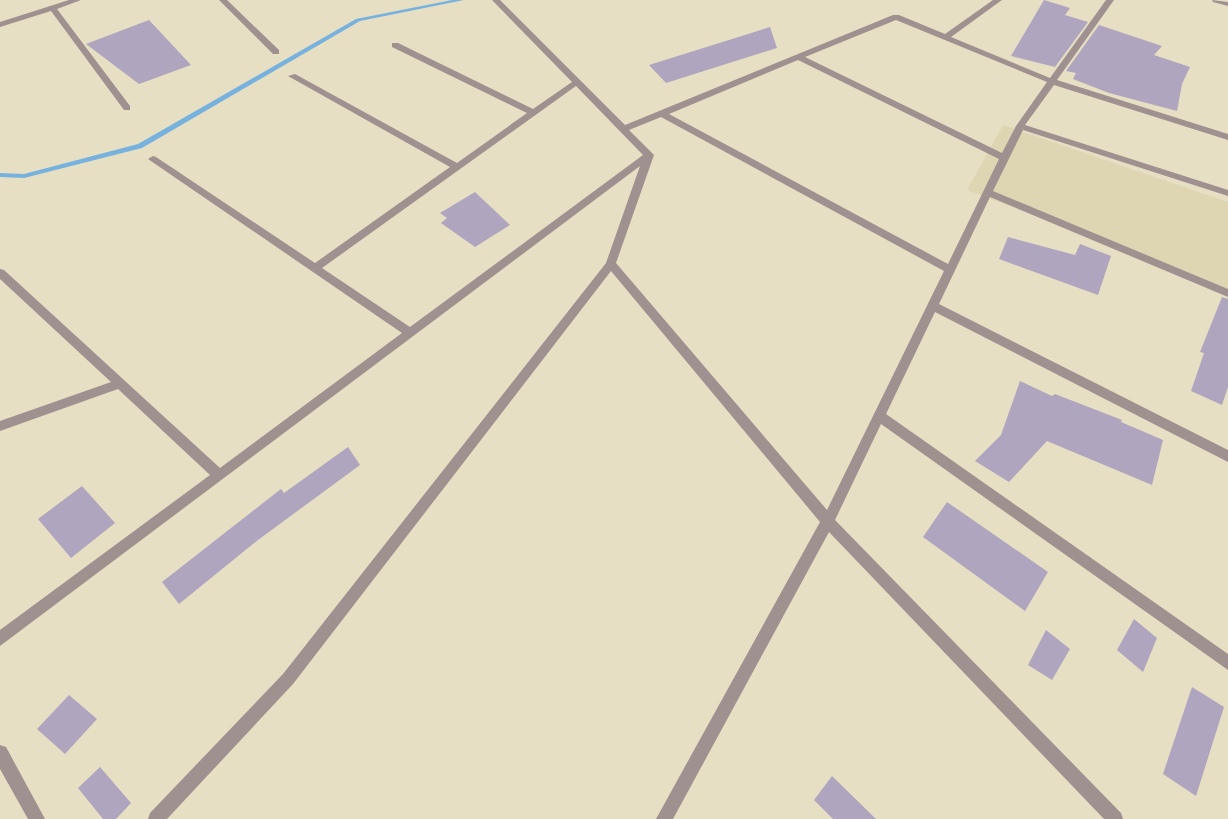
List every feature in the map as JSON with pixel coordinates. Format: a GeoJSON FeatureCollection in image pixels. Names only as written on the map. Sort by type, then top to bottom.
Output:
{"type":"FeatureCollection","features":[{"type":"Feature","properties":{"kind":"street"},"geometry":{"type":"LineString","coordinates":[[0,25],[77,0]]}},
{"type":"Feature","properties":{"kind":"street"},"geometry":{"type":"LineString","coordinates":[[223,0],[276,52]]}},
{"type":"Feature","properties":{"kind":"street"},"geometry":{"type":"LineString","coordinates":[[496,0],[649,155]]}},
{"type":"Feature","properties":{"kind":"street"},"geometry":{"type":"LineString","coordinates":[[946,38],[998,0]]}},
{"type":"Feature","properties":{"kind":"street"},"geometry":{"type":"LineString","coordinates":[[664,819],[828,521],[1020,126],[1110,0]]}},
{"type":"Feature","properties":{"kind":"street"},"geometry":{"type":"LineString","coordinates":[[1215,0],[1228,4]]}},
{"type":"Feature","properties":{"kind":"street"},"geometry":{"type":"LineString","coordinates":[[53,8],[128,108]]}},
{"type":"Feature","properties":{"kind":"street"},"geometry":{"type":"LineString","coordinates":[[623,129],[896,17],[1051,81],[1228,138]]}},
{"type":"Feature","properties":{"kind":"street"},"geometry":{"type":"LineString","coordinates":[[395,45],[533,113]]}},
{"type":"Feature","properties":{"kind":"street"},"geometry":{"type":"LineString","coordinates":[[798,57],[1004,158]]}},
{"type":"Feature","properties":{"kind":"street"},"geometry":{"type":"LineString","coordinates":[[291,76],[457,167]]}},
{"type":"Feature","properties":{"kind":"street"},"geometry":{"type":"LineString","coordinates":[[315,268],[577,82]]}},
{"type":"Feature","properties":{"kind":"street"},"geometry":{"type":"LineString","coordinates":[[661,113],[950,270]]}},
{"type":"Feature","properties":{"kind":"street"},"geometry":{"type":"LineString","coordinates":[[1020,126],[1228,193]]}},
{"type":"Feature","properties":{"kind":"street"},"geometry":{"type":"LineString","coordinates":[[156,819],[288,679],[611,264],[649,155]]}},
{"type":"Feature","properties":{"kind":"street"},"geometry":{"type":"LineString","coordinates":[[0,639],[649,155]]}},
{"type":"Feature","properties":{"kind":"street"},"geometry":{"type":"LineString","coordinates":[[153,159],[411,333]]}},
{"type":"Feature","properties":{"kind":"street"},"geometry":{"type":"LineString","coordinates":[[987,192],[1228,293]]}},
{"type":"Feature","properties":{"kind":"street"},"geometry":{"type":"LineString","coordinates":[[611,264],[828,521],[1115,819]]}},
{"type":"Feature","properties":{"kind":"street"},"geometry":{"type":"LineString","coordinates":[[0,273],[219,475]]}},
{"type":"Feature","properties":{"kind":"street"},"geometry":{"type":"LineString","coordinates":[[933,306],[1228,456]]}},
{"type":"Feature","properties":{"kind":"street"},"geometry":{"type":"LineString","coordinates":[[0,426],[120,384]]}},
{"type":"Feature","properties":{"kind":"street"},"geometry":{"type":"LineString","coordinates":[[879,416],[1228,663]]}},
{"type":"Feature","properties":{"kind":"street"},"geometry":{"type":"LineString","coordinates":[[0,753],[36,819]]}},
{"type":"Feature","properties":{"kind":"shaded area"},"geometry":{"type":"Polygon","coordinates":[[[1003,125],[1228,202],[1228,289],[967,190],[1003,125]]]}},
{"type":"Feature","properties":{"kind":"building"},"geometry":{"type":"Polygon","coordinates":[[[1044,0],[1070,8],[1065,15],[1088,22],[1055,67],[1011,56],[1044,0]]]}},
{"type":"Feature","properties":{"kind":"building"},"geometry":{"type":"Polygon","coordinates":[[[149,20],[191,65],[139,84],[86,44],[149,20]]]}},
{"type":"Feature","properties":{"kind":"building"},"geometry":{"type":"Polygon","coordinates":[[[1099,25],[1162,46],[1154,55],[1190,67],[1182,84],[1177,111],[1109,93],[1073,79],[1076,73],[1066,71],[1099,25]]]}},
{"type":"Feature","properties":{"kind":"building"},"geometry":{"type":"Polygon","coordinates":[[[770,27],[777,48],[666,83],[649,65],[770,27]]]}},
{"type":"Feature","properties":{"kind":"building"},"geometry":{"type":"Polygon","coordinates":[[[475,192],[510,225],[475,247],[441,223],[447,218],[440,213],[475,192]]]}},
{"type":"Feature","properties":{"kind":"building"},"geometry":{"type":"Polygon","coordinates":[[[1008,237],[1075,255],[1080,244],[1111,256],[1098,295],[999,259],[1008,237]]]}},
{"type":"Feature","properties":{"kind":"building"},"geometry":{"type":"Polygon","coordinates":[[[1222,297],[1228,299],[1228,387],[1222,405],[1191,391],[1204,353],[1200,352],[1222,297]]]}},
{"type":"Feature","properties":{"kind":"building"},"geometry":{"type":"Polygon","coordinates":[[[1020,381],[1052,396],[1055,394],[1122,420],[1121,422],[1163,440],[1152,485],[1047,441],[1009,482],[975,461],[1001,435],[1020,381]]]}},
{"type":"Feature","properties":{"kind":"building"},"geometry":{"type":"Polygon","coordinates":[[[348,447],[360,465],[258,540],[179,604],[162,582],[281,489],[284,493],[348,447]]]}},
{"type":"Feature","properties":{"kind":"building"},"geometry":{"type":"Polygon","coordinates":[[[82,486],[115,523],[71,558],[38,519],[82,486]]]}},
{"type":"Feature","properties":{"kind":"building"},"geometry":{"type":"Polygon","coordinates":[[[947,502],[1048,572],[1025,611],[923,537],[947,502]]]}},
{"type":"Feature","properties":{"kind":"building"},"geometry":{"type":"Polygon","coordinates":[[[1134,619],[1157,638],[1143,672],[1117,650],[1134,619]]]}},
{"type":"Feature","properties":{"kind":"building"},"geometry":{"type":"Polygon","coordinates":[[[1046,630],[1070,649],[1052,680],[1028,665],[1046,630]]]}},
{"type":"Feature","properties":{"kind":"building"},"geometry":{"type":"Polygon","coordinates":[[[1192,687],[1224,707],[1196,796],[1163,774],[1192,687]]]}},
{"type":"Feature","properties":{"kind":"building"},"geometry":{"type":"Polygon","coordinates":[[[69,695],[97,719],[65,754],[37,729],[69,695]]]}},
{"type":"Feature","properties":{"kind":"building"},"geometry":{"type":"Polygon","coordinates":[[[100,767],[131,803],[116,819],[103,819],[78,788],[100,767]]]}},
{"type":"Feature","properties":{"kind":"building"},"geometry":{"type":"Polygon","coordinates":[[[832,776],[876,819],[833,819],[814,800],[832,776]]]}},
{"type":"Feature","properties":{"kind":"waterway"},"geometry":{"type":"LineString","coordinates":[[0,175],[24,176],[140,146],[358,20],[461,0]]}}]}
